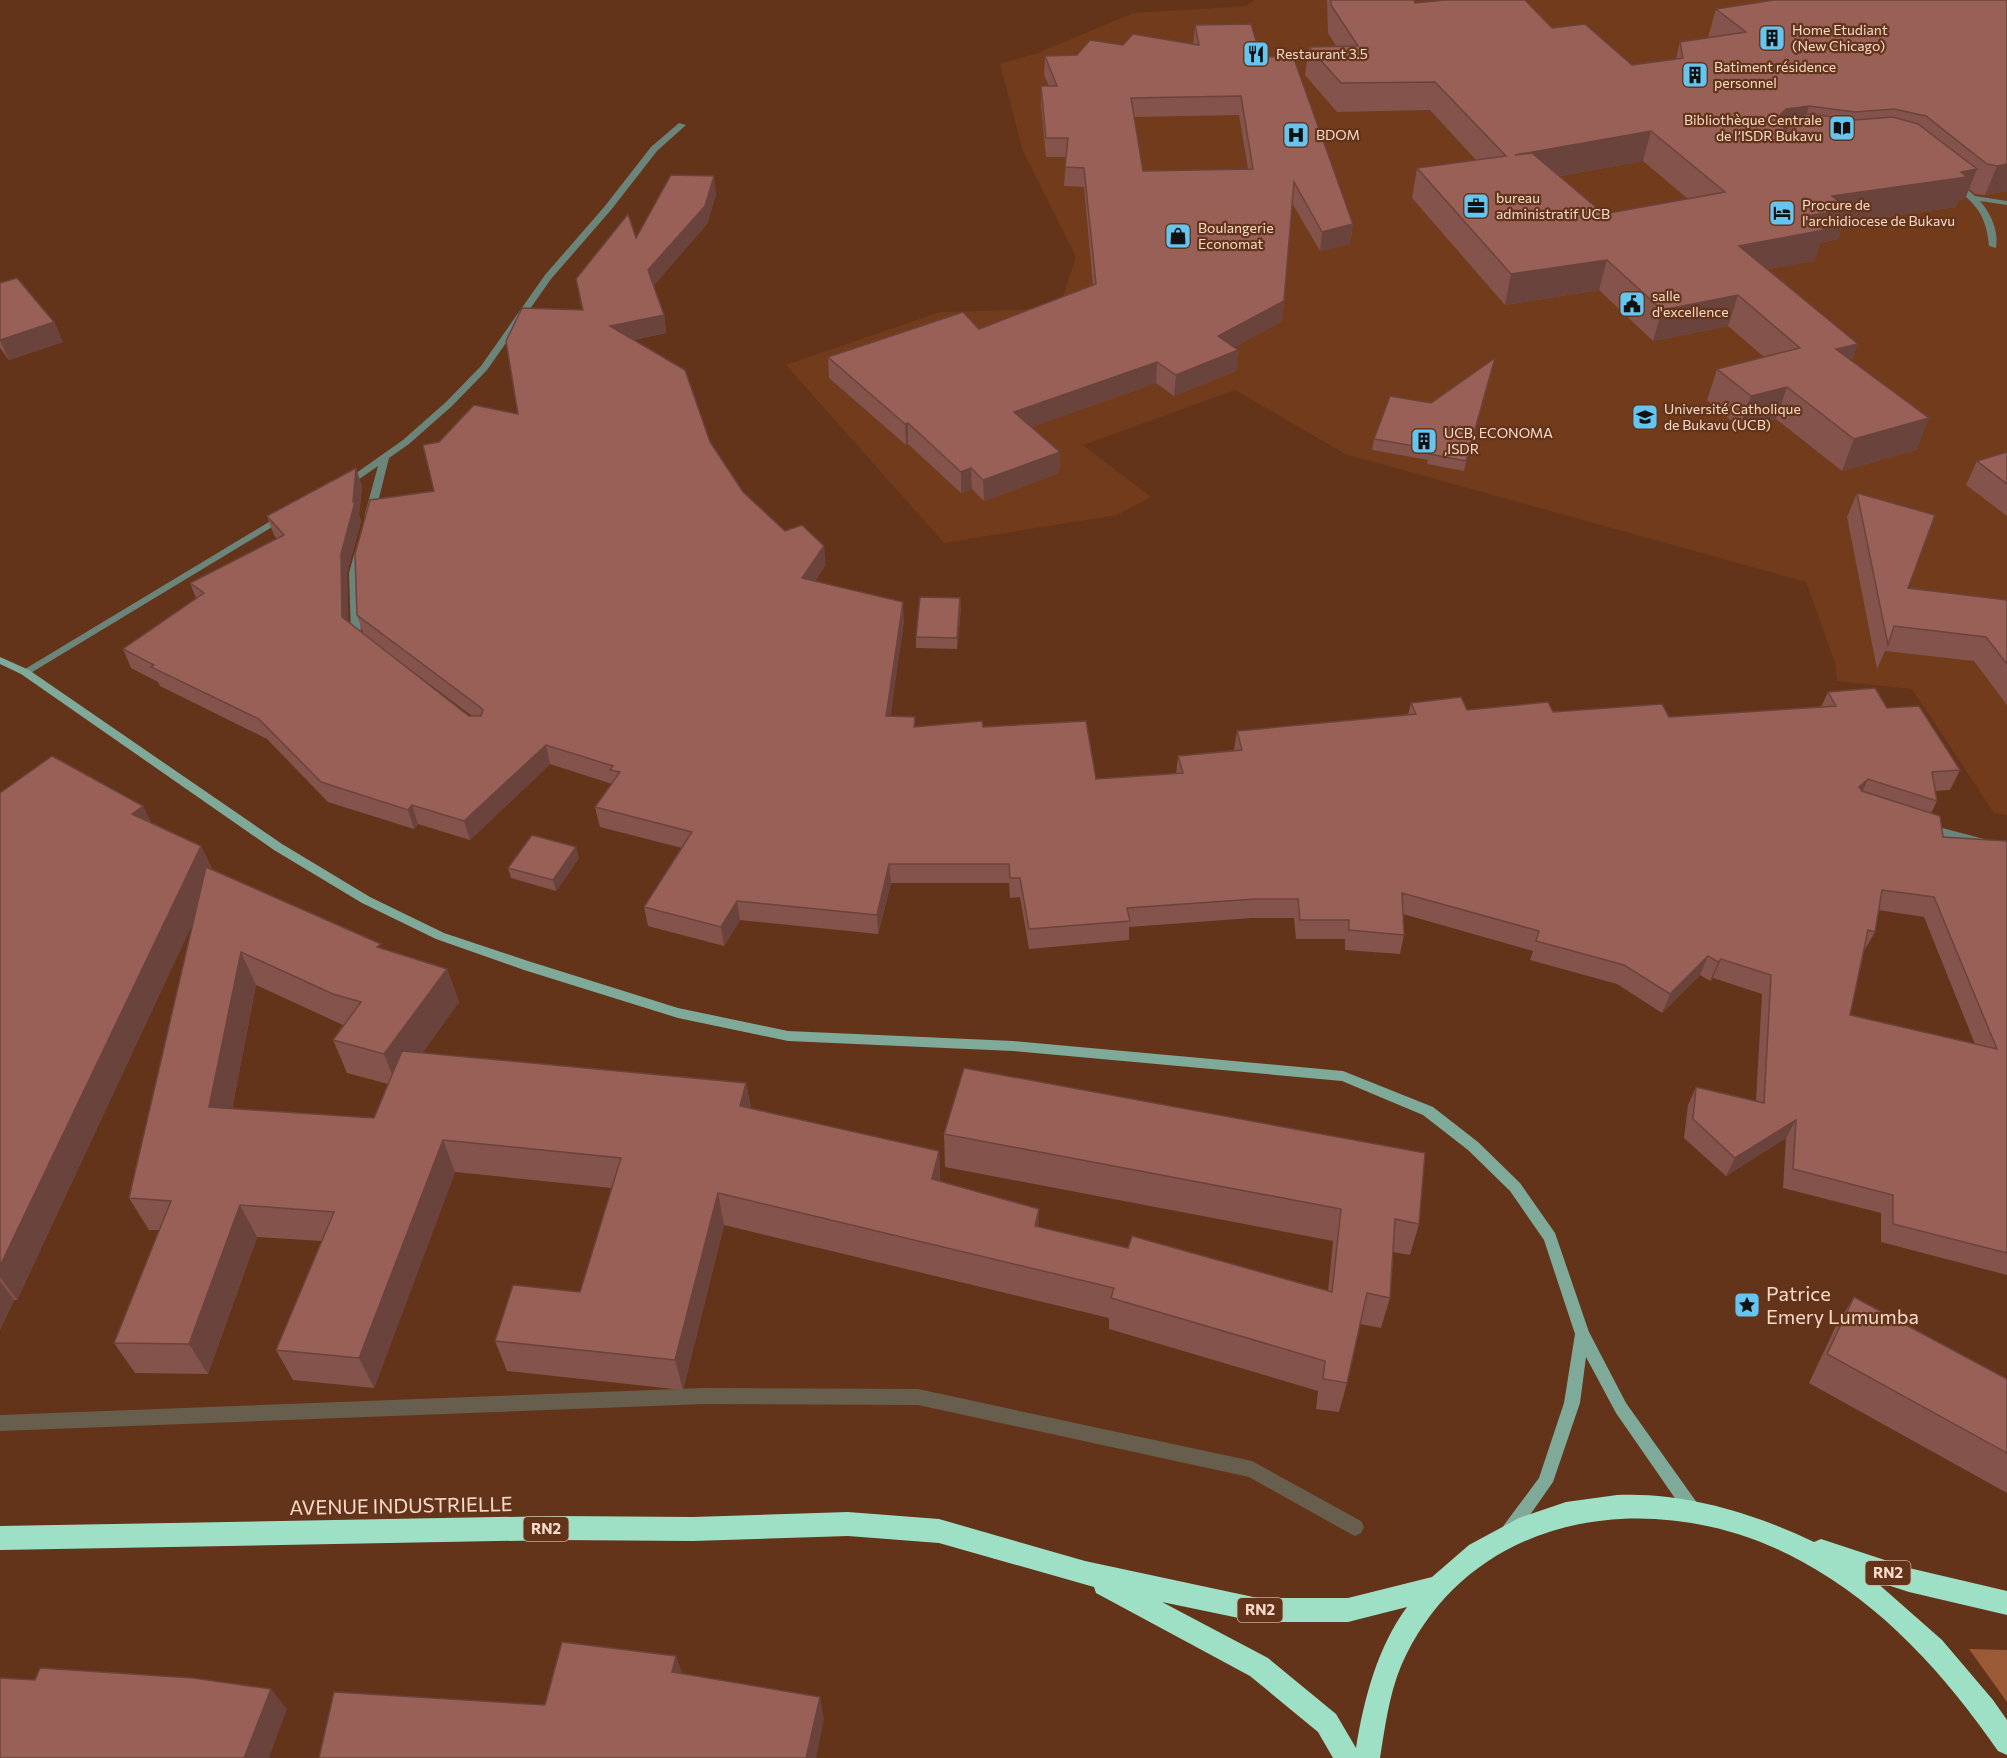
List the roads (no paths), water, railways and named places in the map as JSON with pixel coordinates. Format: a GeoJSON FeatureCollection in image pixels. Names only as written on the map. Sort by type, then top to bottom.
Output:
{"type":"FeatureCollection","features":[{"type":"Feature","properties":{"kind":"highway"},"geometry":{"type":"LineString","coordinates":[[1367,1758],[1369,1730],[1383,1675],[1406,1628],[1436,1588],[1469,1558],[1506,1535],[1547,1518],[1618,1506],[1694,1512],[1772,1535],[1843,1572],[1894,1609],[1939,1652],[1981,1703],[2007,1742]]}},
{"type":"Feature","properties":{"kind":"highway","name":"AVENUE INDUSTRIELLE"},"geometry":{"type":"LineString","coordinates":[[0,1538],[534,1529],[693,1529],[848,1524],[939,1531],[1085,1573],[1258,1610],[1348,1610],[1436,1588]]}},
{"type":"Feature","properties":{"kind":"highway","name":"RN2"},"geometry":{"type":"LineString","coordinates":[[1772,1535],[1909,1580],[2007,1603]]}},
{"type":"Feature","properties":{"kind":"highway","name":"AVENUE INDUSTRIELLE"},"geometry":{"type":"LineString","coordinates":[[1085,1573],[1259,1667],[1327,1723],[1347,1758]]}},
{"type":"Feature","properties":{"kind":"street"},"geometry":{"type":"LineString","coordinates":[[330,492],[351,481],[385,457],[449,404],[484,368],[548,277],[608,208],[654,149],[682,125]]}},
{"type":"Feature","properties":{"kind":"street"},"geometry":{"type":"LineString","coordinates":[[1945,175],[1982,206],[1992,225],[1993,246]]}},
{"type":"Feature","properties":{"kind":"street"},"geometry":{"type":"LineString","coordinates":[[1970,196],[1987,202],[2007,203]]}},
{"type":"Feature","properties":{"kind":"street"},"geometry":{"type":"LineString","coordinates":[[368,520],[385,457]]}},
{"type":"Feature","properties":{"kind":"street"},"geometry":{"type":"LineString","coordinates":[[25,672],[256,531],[298,509]]}},
{"type":"Feature","properties":{"kind":"street"},"geometry":{"type":"LineString","coordinates":[[362,542],[354,573],[356,636],[374,650]]}},
{"type":"Feature","properties":{"kind":"street"},"geometry":{"type":"LineString","coordinates":[[0,660],[25,672],[278,847],[366,900],[440,936],[524,965],[678,1013],[788,1035],[1013,1046],[1343,1076],[1428,1111],[1473,1146],[1515,1187],[1550,1237],[1582,1334],[1621,1408],[1694,1512]]}},
{"type":"Feature","properties":{"kind":"street"},"geometry":{"type":"LineString","coordinates":[[1913,823],[2007,849]]}},
{"type":"Feature","properties":{"kind":"street"},"geometry":{"type":"LineString","coordinates":[[1506,1535],[1545,1482],[1572,1402],[1582,1334]]}},
{"type":"Feature","properties":{"kind":"waterway"},"geometry":{"type":"LineString","coordinates":[[0,1423],[704,1396],[918,1397],[1252,1469],[1355,1527]]}},
{"type":"Feature","properties":{"kind":"place","name":"Home Etudiant (New Chicago)"},"geometry":{"type":"Point","coordinates":[1772,38]}},
{"type":"Feature","properties":{"kind":"place","name":"Restaurant 3.5"},"geometry":{"type":"Point","coordinates":[1256,54]}},
{"type":"Feature","properties":{"kind":"place","name":"Batiment résidence personnel"},"geometry":{"type":"Point","coordinates":[1695,75]}},
{"type":"Feature","properties":{"kind":"place","name":"Bibliothèque Centrale de l’ISDR Bukavu"},"geometry":{"type":"Point","coordinates":[1842,128]}},
{"type":"Feature","properties":{"kind":"place","name":"BDOM"},"geometry":{"type":"Point","coordinates":[1296,135]}},
{"type":"Feature","properties":{"kind":"place","name":"bureau administratif UCB"},"geometry":{"type":"Point","coordinates":[1476,206]}},
{"type":"Feature","properties":{"kind":"place","name":"Procure de l'archidiocese de Bukavu"},"geometry":{"type":"Point","coordinates":[1782,213]}},
{"type":"Feature","properties":{"kind":"place","name":"Boulangerie Economat"},"geometry":{"type":"Point","coordinates":[1178,236]}},
{"type":"Feature","properties":{"kind":"place","name":"salle d'excellence"},"geometry":{"type":"Point","coordinates":[1632,304]}},
{"type":"Feature","properties":{"kind":"place","name":"Université Catholique de Bukavu (UCB)"},"geometry":{"type":"Point","coordinates":[1645,417]}},
{"type":"Feature","properties":{"kind":"place","name":"UCB, ECONOMA ,ISDR"},"geometry":{"type":"Point","coordinates":[1424,441]}},
{"type":"Feature","properties":{"kind":"place","name":"Patrice Emery Lumumba"},"geometry":{"type":"Point","coordinates":[1747,1305]}}]}
